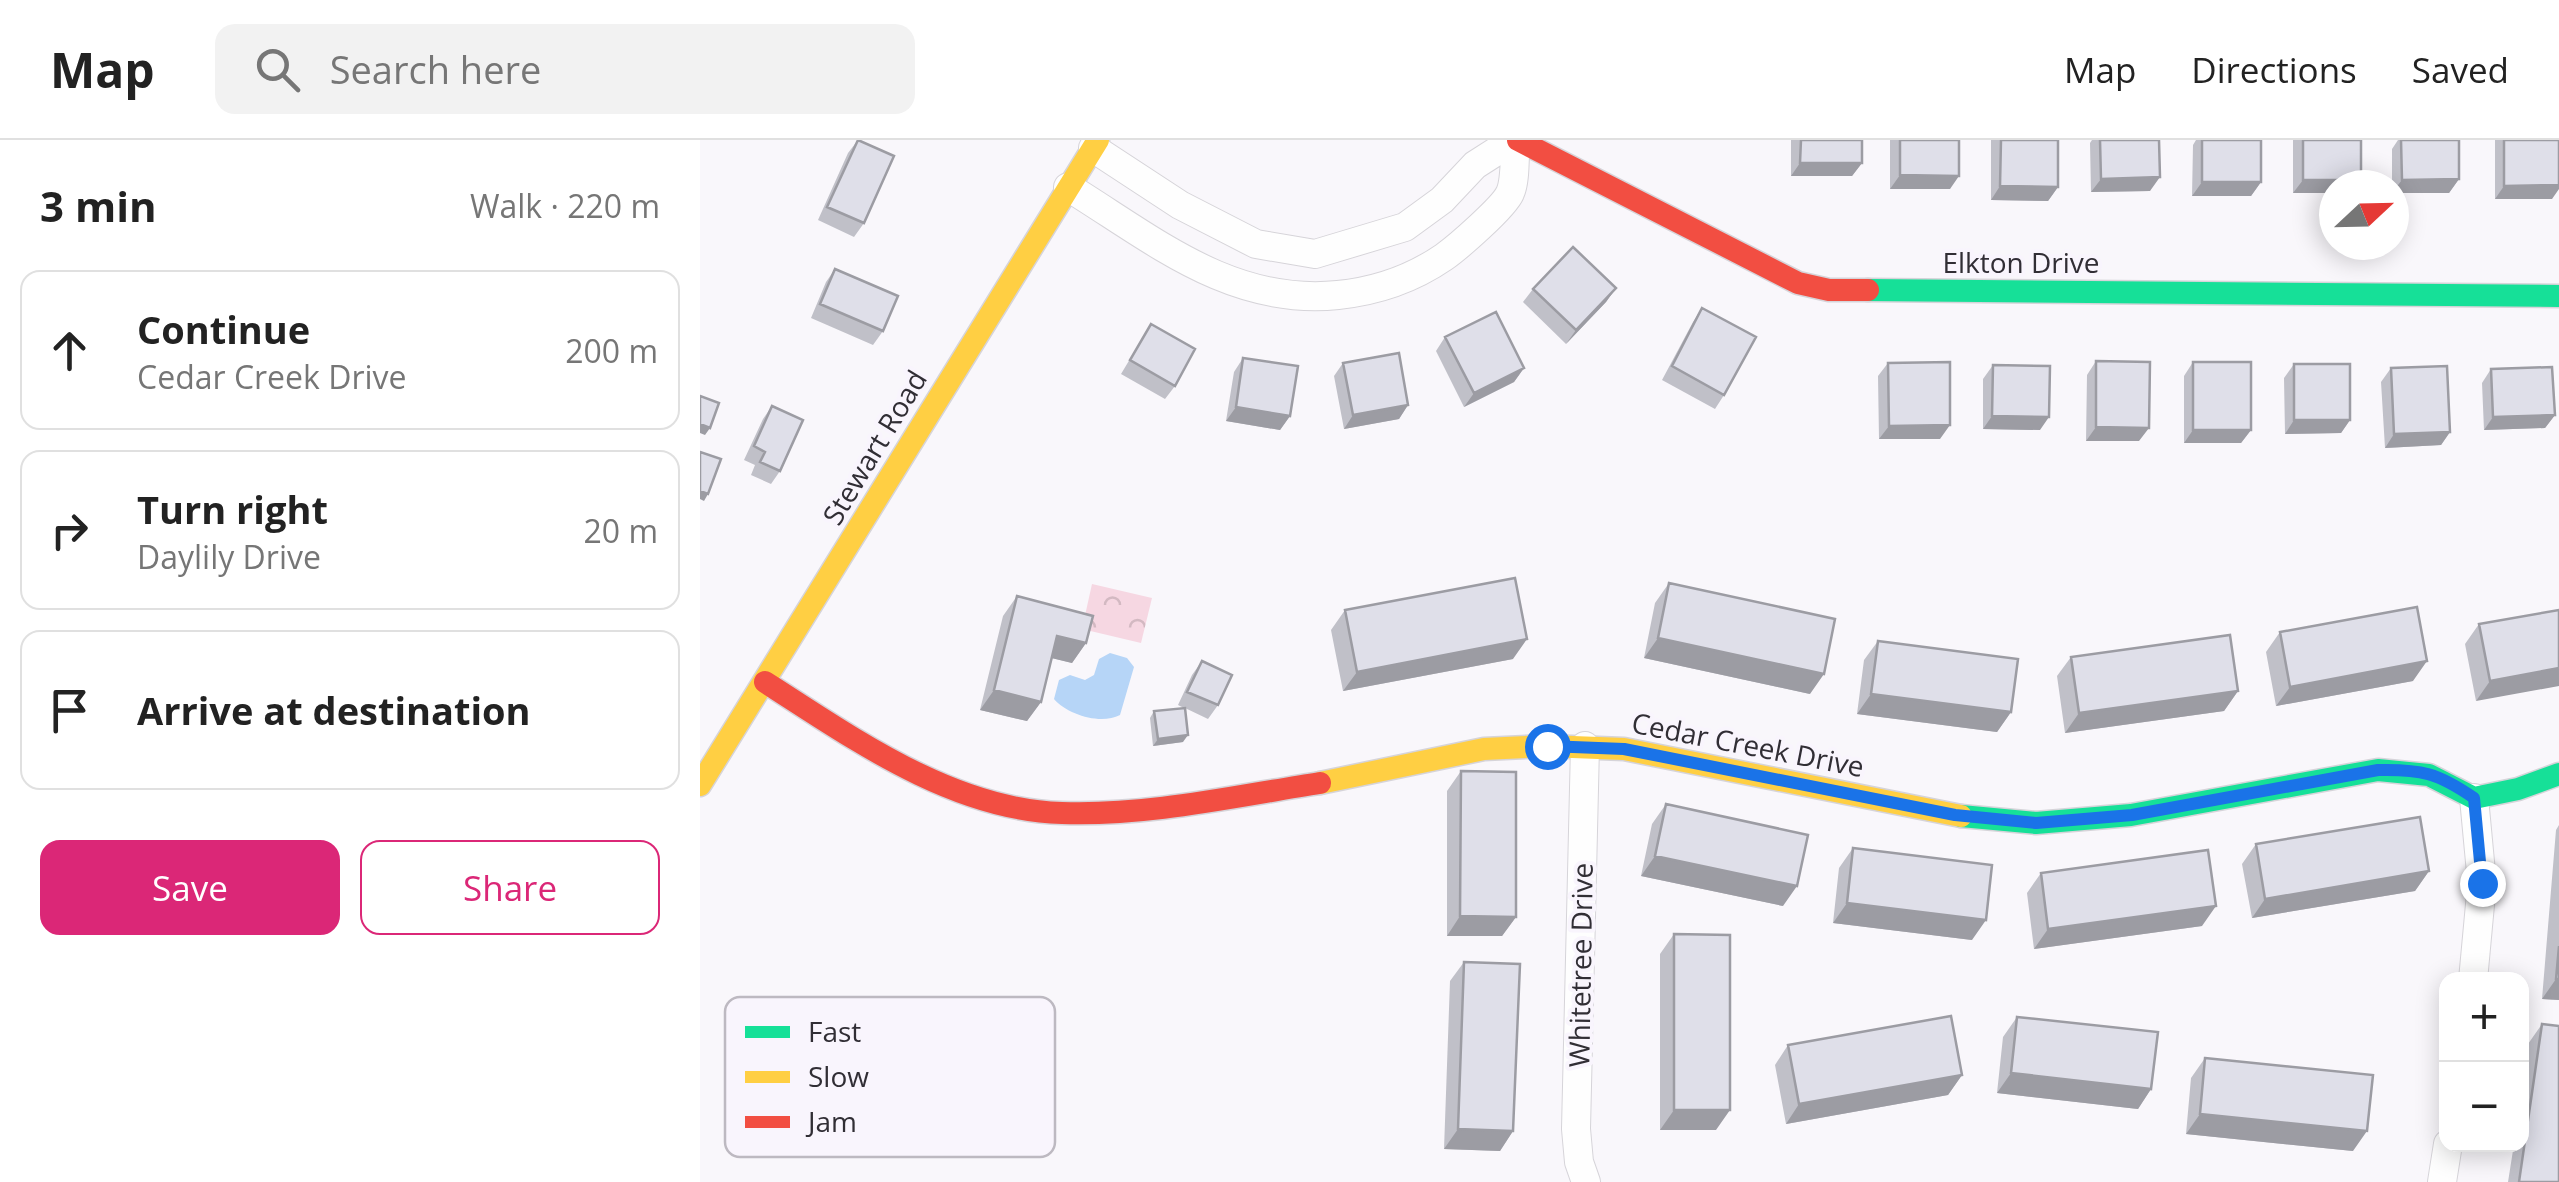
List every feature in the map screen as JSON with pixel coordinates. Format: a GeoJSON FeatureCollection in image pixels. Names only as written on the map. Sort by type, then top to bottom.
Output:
{"type":"FeatureCollection","features":[{"type":"Feature","properties":{"kind":"street"},"geometry":{"type":"LineString","coordinates":[[1095,144],[1180,205],[1256,244],[1315,254],[1405,228],[1442,200],[1476,165],[1516,140]]}},
{"type":"Feature","properties":{"kind":"street"},"geometry":{"type":"LineString","coordinates":[[1068,187],[1192,265],[1275,296],[1311,298],[1384,288],[1425,270],[1459,246],[1510,194],[1516,140]]}},
{"type":"Feature","properties":{"kind":"street","name":"Elkton Drive"},"geometry":{"type":"LineString","coordinates":[[1516,140],[1768,270],[1798,283],[1829,290],[2559,296]]}},
{"type":"Feature","properties":{"kind":"street","name":"Stewart Road"},"geometry":{"type":"LineString","coordinates":[[700,785],[1095,144]]}},
{"type":"Feature","properties":{"kind":"street"},"geometry":{"type":"LineString","coordinates":[[1311,298],[1315,254]]}},
{"type":"Feature","properties":{"kind":"street","name":"Cedar Creek Drive"},"geometry":{"type":"LineString","coordinates":[[765,682],[844,732],[942,785],[1004,804],[1060,813],[1180,804],[1330,781],[1484,749],[1585,746],[1624,749],[1955,815],[2036,823],[2132,815],[2378,770],[2416,770],[2445,778],[2474,798]]}},
{"type":"Feature","properties":{"kind":"street","name":"Whitetree Drive"},"geometry":{"type":"LineString","coordinates":[[1585,746],[1576,1129],[1579,1162],[1586,1182]]}},
{"type":"Feature","properties":{"kind":"street"},"geometry":{"type":"LineString","coordinates":[[2473,972],[2482,883],[2474,798],[2518,789],[2559,774]]}},
{"type":"Feature","properties":{"kind":"street"},"geometry":{"type":"LineString","coordinates":[[2442,1182],[2447,1152]]}},
{"type":"Feature","properties":{"kind":"green space"},"geometry":{"type":"Polygon","coordinates":[[[1092,584],[1152,598],[1141,643],[1082,629],[1092,584]]]}},
{"type":"Feature","properties":{"kind":"water"},"geometry":{"type":"Polygon","coordinates":[[[1110,653],[1127,658],[1134,667],[1120,715],[1104,719],[1085,717],[1054,699],[1059,680],[1070,675],[1085,680],[1094,675],[1099,659],[1110,653]]]}},
{"type":"Feature","properties":{"kind":"building"},"geometry":{"type":"Polygon","coordinates":[[[858,140],[894,156],[864,223],[827,207],[858,140]]]}},
{"type":"Feature","properties":{"kind":"building"},"geometry":{"type":"Polygon","coordinates":[[[1801,140],[1862,140],[1862,163],[1800,163],[1801,140]]]}},
{"type":"Feature","properties":{"kind":"building"},"geometry":{"type":"Polygon","coordinates":[[[1900,140],[1959,140],[1959,176],[1900,175],[1900,140]]]}},
{"type":"Feature","properties":{"kind":"building"},"geometry":{"type":"Polygon","coordinates":[[[2001,140],[2058,140],[2058,187],[2000,186],[2001,140]]]}},
{"type":"Feature","properties":{"kind":"building"},"geometry":{"type":"Polygon","coordinates":[[[2100,140],[2159,140],[2160,177],[2101,179],[2100,140]]]}},
{"type":"Feature","properties":{"kind":"building"},"geometry":{"type":"Polygon","coordinates":[[[2202,140],[2261,140],[2261,182],[2202,182],[2202,140]]]}},
{"type":"Feature","properties":{"kind":"building"},"geometry":{"type":"Polygon","coordinates":[[[2303,140],[2361,140],[2361,170],[2319,170],[2319,180],[2303,180],[2303,140]]]}},
{"type":"Feature","properties":{"kind":"building"},"geometry":{"type":"Polygon","coordinates":[[[2401,140],[2459,140],[2459,179],[2409,180],[2409,170],[2402,170],[2401,140]]]}},
{"type":"Feature","properties":{"kind":"building"},"geometry":{"type":"Polygon","coordinates":[[[2504,140],[2559,140],[2559,185],[2504,186],[2504,140]]]}},
{"type":"Feature","properties":{"kind":"building"},"geometry":{"type":"Polygon","coordinates":[[[1573,247],[1616,288],[1576,330],[1533,289],[1573,247]]]}},
{"type":"Feature","properties":{"kind":"building"},"geometry":{"type":"Polygon","coordinates":[[[835,269],[898,296],[883,331],[820,304],[835,269]]]}},
{"type":"Feature","properties":{"kind":"building"},"geometry":{"type":"Polygon","coordinates":[[[1702,308],[1756,337],[1724,395],[1672,366],[1702,308]]]}},
{"type":"Feature","properties":{"kind":"building"},"geometry":{"type":"Polygon","coordinates":[[[1496,312],[1524,368],[1474,393],[1445,337],[1496,312]]]}},
{"type":"Feature","properties":{"kind":"building"},"geometry":{"type":"Polygon","coordinates":[[[1151,324],[1195,349],[1175,386],[1130,360],[1151,324]]]}},
{"type":"Feature","properties":{"kind":"building"},"geometry":{"type":"Polygon","coordinates":[[[1399,353],[1408,405],[1353,415],[1343,363],[1399,353]]]}},
{"type":"Feature","properties":{"kind":"building"},"geometry":{"type":"Polygon","coordinates":[[[1243,358],[1298,366],[1290,416],[1236,407],[1243,358]]]}},
{"type":"Feature","properties":{"kind":"building"},"geometry":{"type":"Polygon","coordinates":[[[2096,361],[2150,362],[2149,428],[2096,427],[2096,361]]]}},
{"type":"Feature","properties":{"kind":"building"},"geometry":{"type":"Polygon","coordinates":[[[1950,362],[1950,425],[1889,426],[1888,363],[1950,362]]]}},
{"type":"Feature","properties":{"kind":"building"},"geometry":{"type":"Polygon","coordinates":[[[2193,362],[2251,362],[2251,430],[2193,430],[2193,362]]]}},
{"type":"Feature","properties":{"kind":"building"},"geometry":{"type":"Polygon","coordinates":[[[2294,364],[2350,364],[2350,420],[2294,420],[2294,364]]]}},
{"type":"Feature","properties":{"kind":"building"},"geometry":{"type":"Polygon","coordinates":[[[1993,365],[2050,366],[2049,417],[1992,416],[1993,365]]]}},
{"type":"Feature","properties":{"kind":"building"},"geometry":{"type":"Polygon","coordinates":[[[2447,366],[2450,432],[2394,434],[2391,368],[2447,366]]]}},
{"type":"Feature","properties":{"kind":"building"},"geometry":{"type":"Polygon","coordinates":[[[2552,367],[2555,415],[2493,417],[2491,369],[2552,367]]]}},
{"type":"Feature","properties":{"kind":"building"},"geometry":{"type":"Polygon","coordinates":[[[700,396],[719,403],[710,428],[700,424],[700,396]]]}},
{"type":"Feature","properties":{"kind":"building"},"geometry":{"type":"Polygon","coordinates":[[[772,406],[803,420],[780,471],[760,462],[765,452],[754,446],[772,406]]]}},
{"type":"Feature","properties":{"kind":"building"},"geometry":{"type":"Polygon","coordinates":[[[700,452],[721,459],[708,494],[700,491],[700,452]]]}},
{"type":"Feature","properties":{"kind":"building"},"geometry":{"type":"Polygon","coordinates":[[[1515,578],[1527,639],[1357,672],[1345,610],[1515,578]]]}},
{"type":"Feature","properties":{"kind":"building"},"geometry":{"type":"Polygon","coordinates":[[[1669,583],[1835,619],[1824,674],[1658,638],[1669,583]]]}},
{"type":"Feature","properties":{"kind":"building"},"geometry":{"type":"Polygon","coordinates":[[[1017,596],[1093,616],[1086,643],[1057,636],[1041,702],[994,690],[1017,596]]]}},
{"type":"Feature","properties":{"kind":"building"},"geometry":{"type":"Polygon","coordinates":[[[2417,607],[2427,661],[2290,687],[2280,632],[2417,607]]]}},
{"type":"Feature","properties":{"kind":"building"},"geometry":{"type":"Polygon","coordinates":[[[2559,610],[2559,668],[2490,681],[2479,624],[2559,610]]]}},
{"type":"Feature","properties":{"kind":"building"},"geometry":{"type":"Polygon","coordinates":[[[2230,635],[2238,691],[2079,713],[2071,657],[2230,635]]]}},
{"type":"Feature","properties":{"kind":"building"},"geometry":{"type":"Polygon","coordinates":[[[1878,641],[2018,659],[2011,712],[1871,694],[1878,641]]]}},
{"type":"Feature","properties":{"kind":"building"},"geometry":{"type":"Polygon","coordinates":[[[1202,661],[1232,675],[1218,705],[1187,692],[1202,661]]]}},
{"type":"Feature","properties":{"kind":"building"},"geometry":{"type":"Polygon","coordinates":[[[1185,708],[1188,735],[1158,739],[1154,711],[1185,708]]]}},
{"type":"Feature","properties":{"kind":"building"},"geometry":{"type":"Polygon","coordinates":[[[1461,771],[1516,772],[1516,917],[1460,916],[1461,771]]]}},
{"type":"Feature","properties":{"kind":"building"},"geometry":{"type":"Polygon","coordinates":[[[1666,804],[1808,835],[1797,886],[1655,856],[1666,804]]]}},
{"type":"Feature","properties":{"kind":"building"},"geometry":{"type":"Polygon","coordinates":[[[2420,817],[2429,871],[2265,899],[2256,844],[2420,817]]]}},
{"type":"Feature","properties":{"kind":"building"},"geometry":{"type":"Polygon","coordinates":[[[1853,848],[1992,865],[1986,920],[1847,903],[1853,848]]]}},
{"type":"Feature","properties":{"kind":"building"},"geometry":{"type":"Polygon","coordinates":[[[2208,850],[2216,906],[2048,929],[2041,873],[2208,850]]]}},
{"type":"Feature","properties":{"kind":"building"},"geometry":{"type":"Polygon","coordinates":[[[1674,934],[1730,935],[1730,1110],[1674,1110],[1674,934]]]}},
{"type":"Feature","properties":{"kind":"building"},"geometry":{"type":"Polygon","coordinates":[[[1464,962],[1520,964],[1513,1131],[1458,1129],[1464,962]]]}},
{"type":"Feature","properties":{"kind":"building"},"geometry":{"type":"Polygon","coordinates":[[[1951,1016],[1962,1075],[1799,1104],[1788,1045],[1951,1016]]]}},
{"type":"Feature","properties":{"kind":"building"},"geometry":{"type":"Polygon","coordinates":[[[2017,1017],[2158,1032],[2151,1089],[2011,1073],[2017,1017]]]}},
{"type":"Feature","properties":{"kind":"building"},"geometry":{"type":"Polygon","coordinates":[[[2542,1024],[2559,1026],[2559,1182],[2519,1182],[2523,1152],[2529,1152],[2529,1113],[2542,1024]]]}},
{"type":"Feature","properties":{"kind":"building"},"geometry":{"type":"Polygon","coordinates":[[[2205,1058],[2373,1075],[2367,1131],[2200,1114],[2205,1058]]]}},
{"type":"Feature","properties":{"kind":"traffic: fast"},"geometry":{"type":"LineString","coordinates":[[1868,290],[2559,296]]}},
{"type":"Feature","properties":{"kind":"traffic: fast"},"geometry":{"type":"LineString","coordinates":[[1961,816],[2036,823],[2131,815],[2378,770],[2429,775],[2474,798],[2518,789],[2559,774]]}},
{"type":"Feature","properties":{"kind":"traffic: slow"},"geometry":{"type":"LineString","coordinates":[[700,785],[1098,140]]}},
{"type":"Feature","properties":{"kind":"traffic: slow"},"geometry":{"type":"LineString","coordinates":[[1320,783],[1484,749],[1624,749],[1961,816]]}},
{"type":"Feature","properties":{"kind":"traffic: jam"},"geometry":{"type":"LineString","coordinates":[[1518,140],[1798,283],[1829,290],[1868,290]]}},
{"type":"Feature","properties":{"kind":"traffic: jam"},"geometry":{"type":"LineString","coordinates":[[765,682],[906,768],[982,799],[1022,809],[1062,813],[1127,811],[1320,783]]}},
{"type":"Feature","properties":{"kind":"route"},"geometry":{"type":"LineString","coordinates":[[1547,746],[1624,749],[1955,815],[2036,823],[2132,815],[2378,770],[2416,770],[2445,778],[2474,798],[2482,883]]}}]}
